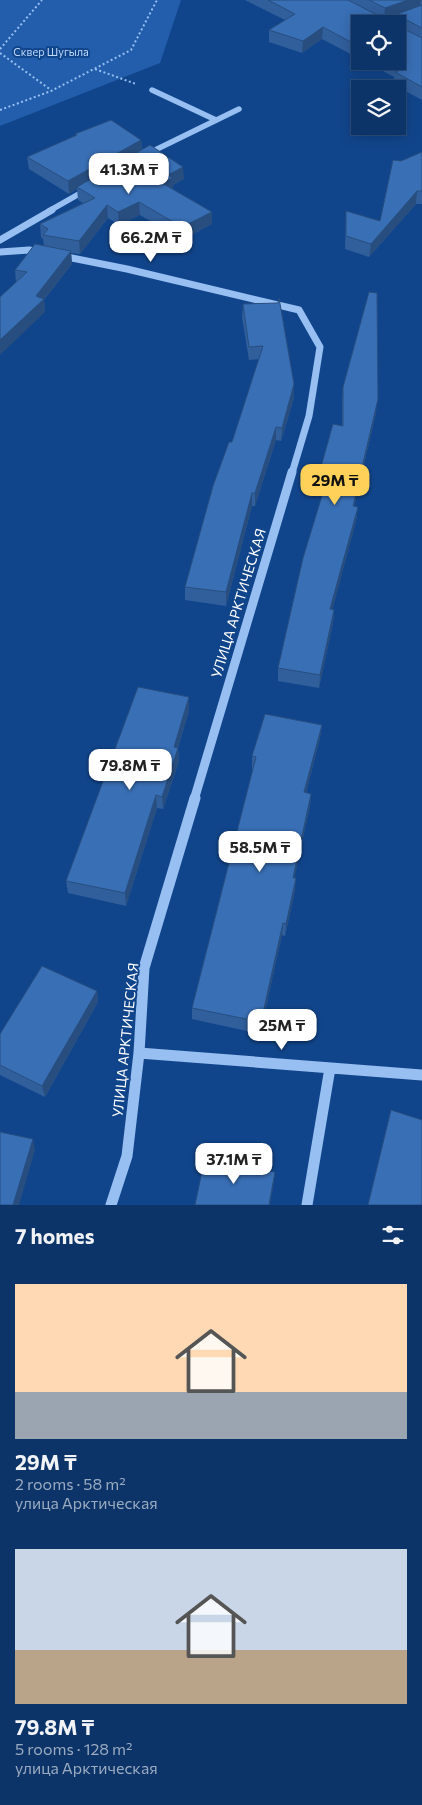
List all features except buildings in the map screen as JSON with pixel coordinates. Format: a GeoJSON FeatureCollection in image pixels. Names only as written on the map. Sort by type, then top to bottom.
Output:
{"type":"FeatureCollection","features":[{"type":"Feature","properties":{"kind":"street"},"geometry":{"type":"LineString","coordinates":[[152,90],[216,120]]}},
{"type":"Feature","properties":{"kind":"street"},"geometry":{"type":"LineString","coordinates":[[140,159],[239,109]]}},
{"type":"Feature","properties":{"kind":"street"},"geometry":{"type":"LineString","coordinates":[[0,240],[91,187]]}},
{"type":"Feature","properties":{"kind":"street","name":"УЛИЦА АРКТИЧЕСКАЯ"},"geometry":{"type":"LineString","coordinates":[[0,252],[29,250],[54,254],[127,269],[299,310],[320,347],[309,416],[144,968],[139,1053],[127,1156],[111,1205]]}},
{"type":"Feature","properties":{"kind":"street"},"geometry":{"type":"LineString","coordinates":[[139,1053],[422,1075]]}},
{"type":"Feature","properties":{"kind":"street"},"geometry":{"type":"LineString","coordinates":[[307,1205],[330,1068]]}},
{"type":"Feature","properties":{"kind":"path"},"geometry":{"type":"LineString","coordinates":[[0,49],[42,0]]}},
{"type":"Feature","properties":{"kind":"path"},"geometry":{"type":"LineString","coordinates":[[0,110],[52,91],[131,50],[157,0]]}},
{"type":"Feature","properties":{"kind":"path"},"geometry":{"type":"LineString","coordinates":[[0,53],[52,91]]}},
{"type":"Feature","properties":{"kind":"path"},"geometry":{"type":"LineString","coordinates":[[94,68],[152,90]]}},
{"type":"Feature","properties":{"kind":"green space","name":"Сквер Шугыла"},"geometry":{"type":"Polygon","coordinates":[[[0,0],[181,0],[160,63],[0,126],[0,0]]]}}]}
